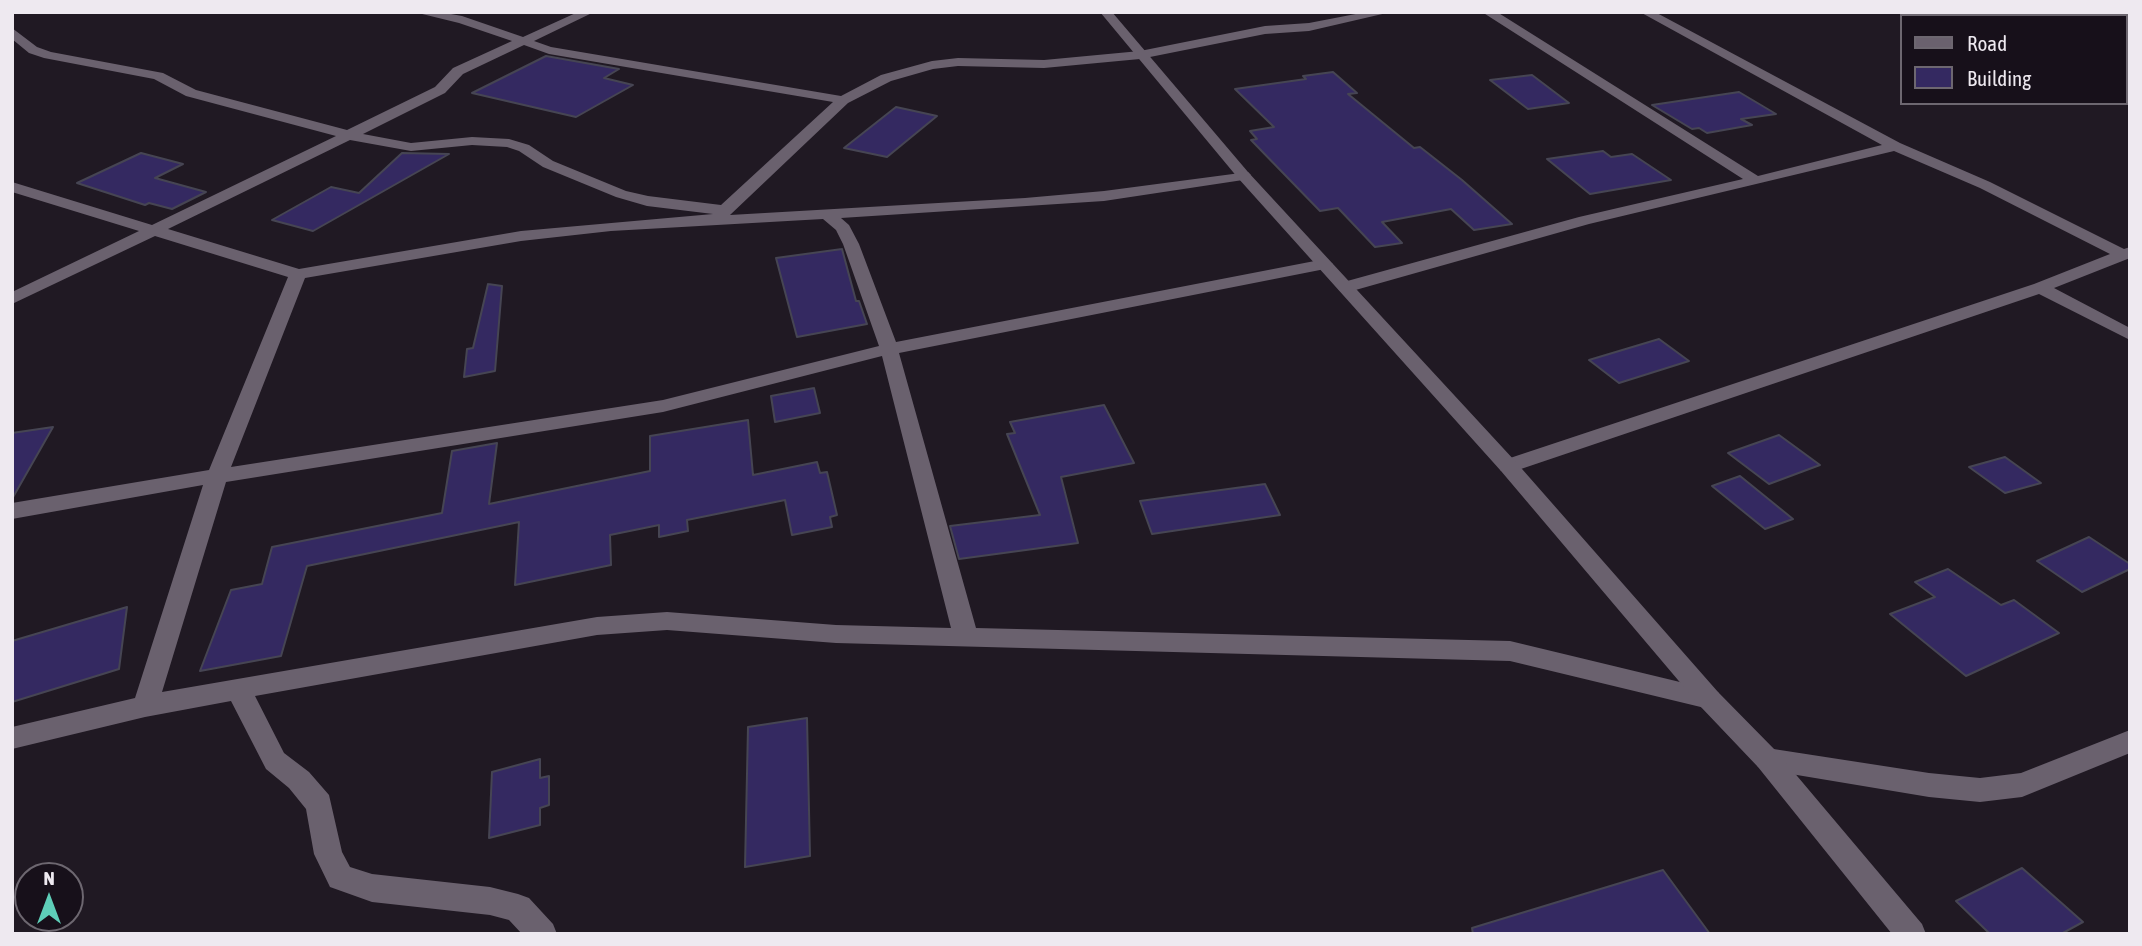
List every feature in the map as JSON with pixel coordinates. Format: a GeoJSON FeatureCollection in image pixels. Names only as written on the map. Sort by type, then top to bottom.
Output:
{"type":"FeatureCollection","features":[{"type":"Feature","properties":{"kind":"street"},"geometry":{"type":"LineString","coordinates":[[420,12],[462,20],[549,50],[843,100]]}},
{"type":"Feature","properties":{"kind":"street"},"geometry":{"type":"LineString","coordinates":[[12,299],[440,90],[458,71],[588,12]]}},
{"type":"Feature","properties":{"kind":"street"},"geometry":{"type":"LineString","coordinates":[[1106,12],[1243,175],[1508,466],[1709,699],[1768,759],[1910,934]]}},
{"type":"Feature","properties":{"kind":"street"},"geometry":{"type":"LineString","coordinates":[[720,216],[843,100],[886,78],[932,65],[979,61],[1044,65],[1140,55],[1265,30],[1309,27],[1385,12]]}},
{"type":"Feature","properties":{"kind":"street"},"geometry":{"type":"LineString","coordinates":[[1488,12],[1756,181]]}},
{"type":"Feature","properties":{"kind":"street"},"geometry":{"type":"LineString","coordinates":[[1646,12],[1895,146],[2126,253]]}},
{"type":"Feature","properties":{"kind":"street"},"geometry":{"type":"LineString","coordinates":[[12,32],[24,44],[40,52],[158,76],[191,93],[348,135],[411,147],[472,141],[509,143],[524,148],[548,164],[621,194],[720,216]]}},
{"type":"Feature","properties":{"kind":"street"},"geometry":{"type":"LineString","coordinates":[[1346,287],[1585,220],[1895,146]]}},
{"type":"Feature","properties":{"kind":"street"},"geometry":{"type":"LineString","coordinates":[[12,187],[298,274],[521,236],[611,226],[720,216],[944,209],[1104,196],[1243,175]]}},
{"type":"Feature","properties":{"kind":"street"},"geometry":{"type":"LineString","coordinates":[[826,213],[843,228],[851,244],[890,349],[966,637]]}},
{"type":"Feature","properties":{"kind":"street"},"geometry":{"type":"LineString","coordinates":[[1508,466],[2040,288],[2126,253]]}},
{"type":"Feature","properties":{"kind":"street"},"geometry":{"type":"LineString","coordinates":[[12,511],[663,406],[890,349],[984,333],[1325,264]]}},
{"type":"Feature","properties":{"kind":"street"},"geometry":{"type":"LineString","coordinates":[[145,706],[217,476],[298,274]]}},
{"type":"Feature","properties":{"kind":"street"},"geometry":{"type":"LineString","coordinates":[[2040,288],[2130,335]]}},
{"type":"Feature","properties":{"kind":"street"},"geometry":{"type":"LineString","coordinates":[[12,738],[145,706],[238,689],[597,625],[667,621],[836,634],[1510,651],[1709,699]]}},
{"type":"Feature","properties":{"kind":"street"},"geometry":{"type":"LineString","coordinates":[[238,689],[275,761],[299,780],[319,804],[328,854],[340,877],[372,887],[490,901],[518,908],[542,934]]}},
{"type":"Feature","properties":{"kind":"street"},"geometry":{"type":"LineString","coordinates":[[1768,759],[1929,785],[1980,790],[2022,785],[2130,741]]}},
{"type":"Feature","properties":{"kind":"building"},"geometry":{"type":"Polygon","coordinates":[[[546,56],[619,69],[604,78],[633,85],[576,117],[472,93],[546,56]]]}},
{"type":"Feature","properties":{"kind":"building"},"geometry":{"type":"Polygon","coordinates":[[[1333,72],[1357,93],[1348,94],[1414,148],[1420,147],[1462,180],[1512,224],[1474,230],[1451,209],[1382,222],[1402,243],[1375,247],[1338,208],[1320,211],[1251,140],[1257,139],[1250,131],[1274,127],[1235,89],[1306,79],[1303,76],[1333,72]]]}},
{"type":"Feature","properties":{"kind":"building"},"geometry":{"type":"Polygon","coordinates":[[[1532,75],[1569,103],[1528,109],[1490,80],[1532,75]]]}},
{"type":"Feature","properties":{"kind":"building"},"geometry":{"type":"Polygon","coordinates":[[[1739,92],[1776,114],[1741,119],[1752,125],[1707,133],[1699,128],[1692,129],[1652,105],[1739,92]]]}},
{"type":"Feature","properties":{"kind":"building"},"geometry":{"type":"Polygon","coordinates":[[[896,107],[937,116],[887,157],[844,148],[896,107]]]}},
{"type":"Feature","properties":{"kind":"building"},"geometry":{"type":"Polygon","coordinates":[[[1603,151],[1611,157],[1632,154],[1671,180],[1590,194],[1547,159],[1603,151]]]}},
{"type":"Feature","properties":{"kind":"building"},"geometry":{"type":"Polygon","coordinates":[[[141,153],[183,164],[155,178],[206,192],[172,209],[149,203],[145,205],[77,183],[141,153]]]}},
{"type":"Feature","properties":{"kind":"building"},"geometry":{"type":"Polygon","coordinates":[[[402,153],[449,154],[313,231],[272,220],[331,187],[359,193],[402,153]]]}},
{"type":"Feature","properties":{"kind":"building"},"geometry":{"type":"Polygon","coordinates":[[[842,249],[856,301],[859,301],[867,324],[797,337],[776,258],[842,249]]]}},
{"type":"Feature","properties":{"kind":"building"},"geometry":{"type":"Polygon","coordinates":[[[488,284],[502,286],[495,371],[464,377],[467,349],[473,348],[488,284]]]}},
{"type":"Feature","properties":{"kind":"building"},"geometry":{"type":"Polygon","coordinates":[[[1659,339],[1689,361],[1619,383],[1589,360],[1659,339]]]}},
{"type":"Feature","properties":{"kind":"building"},"geometry":{"type":"Polygon","coordinates":[[[814,388],[820,413],[775,422],[771,396],[814,388]]]}},
{"type":"Feature","properties":{"kind":"building"},"geometry":{"type":"Polygon","coordinates":[[[1104,405],[1134,463],[1061,477],[1078,543],[959,559],[950,526],[1040,515],[1007,434],[1015,433],[1010,422],[1104,405]]]}},
{"type":"Feature","properties":{"kind":"building"},"geometry":{"type":"Polygon","coordinates":[[[748,420],[753,475],[817,462],[820,473],[827,472],[837,515],[830,517],[832,527],[792,535],[785,500],[687,520],[688,531],[659,537],[659,525],[610,535],[611,565],[515,585],[519,522],[307,566],[281,656],[200,671],[231,590],[262,584],[272,547],[442,513],[452,451],[497,443],[489,504],[650,471],[650,436],[748,420]]]}},
{"type":"Feature","properties":{"kind":"building"},"geometry":{"type":"Polygon","coordinates":[[[53,427],[12,499],[12,433],[53,427]]]}},
{"type":"Feature","properties":{"kind":"building"},"geometry":{"type":"Polygon","coordinates":[[[1779,435],[1820,465],[1769,484],[1728,453],[1779,435]]]}},
{"type":"Feature","properties":{"kind":"building"},"geometry":{"type":"Polygon","coordinates":[[[2005,457],[2041,483],[2005,493],[1969,467],[2005,457]]]}},
{"type":"Feature","properties":{"kind":"building"},"geometry":{"type":"Polygon","coordinates":[[[1740,476],[1793,519],[1765,529],[1712,486],[1740,476]]]}},
{"type":"Feature","properties":{"kind":"building"},"geometry":{"type":"Polygon","coordinates":[[[1265,484],[1280,515],[1152,534],[1140,501],[1265,484]]]}},
{"type":"Feature","properties":{"kind":"building"},"geometry":{"type":"Polygon","coordinates":[[[2089,537],[2130,564],[2130,569],[2082,592],[2037,561],[2089,537]]]}},
{"type":"Feature","properties":{"kind":"building"},"geometry":{"type":"Polygon","coordinates":[[[1948,569],[2001,605],[2014,600],[2059,633],[1966,676],[1890,614],[1935,597],[1915,582],[1948,569]]]}},
{"type":"Feature","properties":{"kind":"building"},"geometry":{"type":"Polygon","coordinates":[[[127,607],[119,669],[12,702],[12,641],[127,607]]]}},
{"type":"Feature","properties":{"kind":"building"},"geometry":{"type":"Polygon","coordinates":[[[807,718],[810,856],[745,867],[748,727],[807,718]]]}},
{"type":"Feature","properties":{"kind":"building"},"geometry":{"type":"Polygon","coordinates":[[[540,759],[540,778],[549,776],[549,805],[540,808],[540,825],[489,838],[492,772],[540,759]]]}},
{"type":"Feature","properties":{"kind":"building"},"geometry":{"type":"Polygon","coordinates":[[[2022,868],[2083,922],[2061,934],[1990,934],[1956,901],[2022,868]]]}},
{"type":"Feature","properties":{"kind":"building"},"geometry":{"type":"Polygon","coordinates":[[[1663,870],[1710,934],[1473,934],[1472,928],[1663,870]]]}}]}
